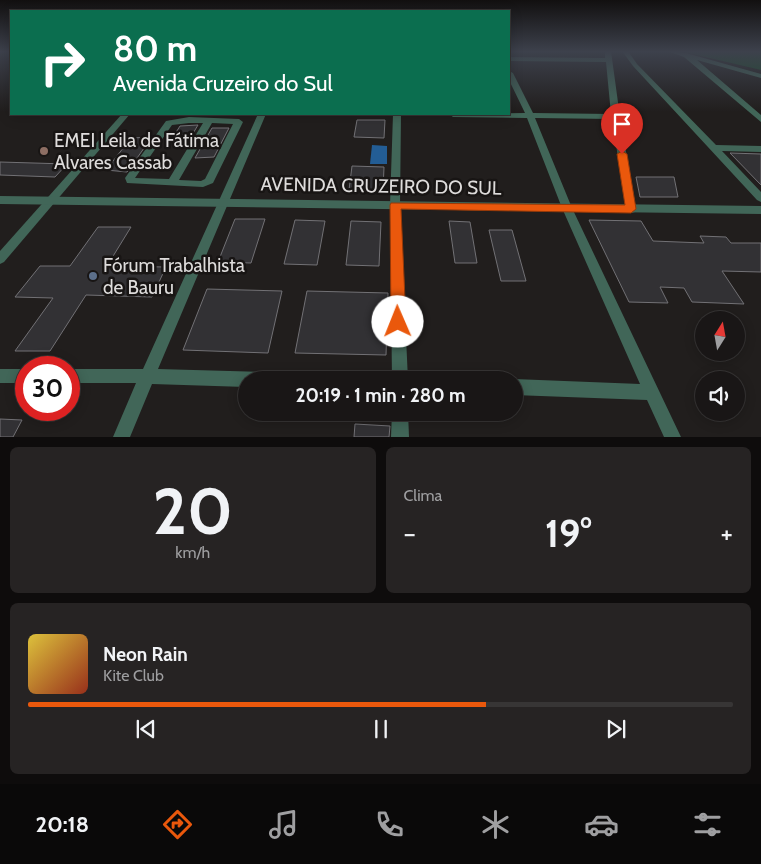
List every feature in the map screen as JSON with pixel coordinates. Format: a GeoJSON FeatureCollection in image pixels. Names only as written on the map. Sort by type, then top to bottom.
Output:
{"type":"FeatureCollection","features":[{"type":"Feature","properties":{"kind":"street"},"geometry":{"type":"LineString","coordinates":[[610,71],[631,209]]}},
{"type":"Feature","properties":{"kind":"street"},"geometry":{"type":"LineString","coordinates":[[641,71],[761,198]]}},
{"type":"Feature","properties":{"kind":"street"},"geometry":{"type":"LineString","coordinates":[[705,71],[761,119]]}},
{"type":"Feature","properties":{"kind":"street"},"geometry":{"type":"LineString","coordinates":[[745,71],[761,76]]}},
{"type":"Feature","properties":{"kind":"street"},"geometry":{"type":"LineString","coordinates":[[510,75],[530,115],[566,208],[673,436]]}},
{"type":"Feature","properties":{"kind":"street"},"geometry":{"type":"LineString","coordinates":[[0,259],[125,115]]}},
{"type":"Feature","properties":{"kind":"street"},"geometry":{"type":"LineString","coordinates":[[121,436],[262,115]]}},
{"type":"Feature","properties":{"kind":"street"},"geometry":{"type":"LineString","coordinates":[[397,115],[395,205],[400,371]]}},
{"type":"Feature","properties":{"kind":"street"},"geometry":{"type":"LineString","coordinates":[[510,115],[616,117]]}},
{"type":"Feature","properties":{"kind":"street"},"geometry":{"type":"LineString","coordinates":[[192,117],[209,121],[236,121],[239,124],[209,181],[203,184],[130,181],[130,178],[169,123],[192,117]]}},
{"type":"Feature","properties":{"kind":"street"},"geometry":{"type":"LineString","coordinates":[[172,183],[209,121]]}},
{"type":"Feature","properties":{"kind":"street"},"geometry":{"type":"LineString","coordinates":[[712,148],[761,149]]}},
{"type":"Feature","properties":{"kind":"street","name":"AVENIDA CRUZEIRO DO SUL"},"geometry":{"type":"LineString","coordinates":[[0,200],[761,210]]}},
{"type":"Feature","properties":{"kind":"street"},"geometry":{"type":"LineString","coordinates":[[0,376],[15,376]]}},
{"type":"Feature","properties":{"kind":"street"},"geometry":{"type":"LineString","coordinates":[[80,376],[238,379]]}},
{"type":"Feature","properties":{"kind":"street"},"geometry":{"type":"LineString","coordinates":[[523,387],[653,392]]}},
{"type":"Feature","properties":{"kind":"street"},"geometry":{"type":"LineString","coordinates":[[400,421],[400,436]]}},
{"type":"Feature","properties":{"kind":"water"},"geometry":{"type":"Polygon","coordinates":[[[372,145],[387,146],[387,164],[370,164],[372,145]]]}},
{"type":"Feature","properties":{"kind":"building"},"geometry":{"type":"Polygon","coordinates":[[[357,120],[385,120],[384,138],[354,137],[357,120]]]}},
{"type":"Feature","properties":{"kind":"building"},"geometry":{"type":"Polygon","coordinates":[[[198,125],[192,135],[175,134],[180,126],[198,125]]]}},
{"type":"Feature","properties":{"kind":"building"},"geometry":{"type":"Polygon","coordinates":[[[212,128],[229,128],[214,157],[195,158],[212,128]]]}},
{"type":"Feature","properties":{"kind":"building"},"geometry":{"type":"Polygon","coordinates":[[[152,137],[127,172],[106,170],[131,138],[152,137]]]}},
{"type":"Feature","properties":{"kind":"building"},"geometry":{"type":"Polygon","coordinates":[[[730,153],[761,154],[761,185],[730,153]]]}},
{"type":"Feature","properties":{"kind":"building"},"geometry":{"type":"Polygon","coordinates":[[[0,162],[67,164],[55,177],[0,175],[0,162]]]}},
{"type":"Feature","properties":{"kind":"building"},"geometry":{"type":"Polygon","coordinates":[[[352,166],[384,167],[383,191],[349,190],[352,166]]]}},
{"type":"Feature","properties":{"kind":"building"},"geometry":{"type":"Polygon","coordinates":[[[636,177],[674,177],[678,197],[640,197],[636,177]]]}},
{"type":"Feature","properties":{"kind":"building"},"geometry":{"type":"Polygon","coordinates":[[[235,219],[265,219],[251,263],[218,262],[235,219]]]}},
{"type":"Feature","properties":{"kind":"building"},"geometry":{"type":"Polygon","coordinates":[[[295,220],[325,221],[317,265],[284,264],[295,220]]]}},
{"type":"Feature","properties":{"kind":"building"},"geometry":{"type":"Polygon","coordinates":[[[589,220],[641,221],[653,241],[704,243],[700,236],[726,237],[731,243],[761,243],[761,272],[722,271],[744,304],[692,302],[684,288],[660,287],[668,303],[629,302],[589,220]]]}},
{"type":"Feature","properties":{"kind":"building"},"geometry":{"type":"Polygon","coordinates":[[[351,221],[381,222],[379,266],[346,265],[351,221]]]}},
{"type":"Feature","properties":{"kind":"building"},"geometry":{"type":"Polygon","coordinates":[[[449,221],[470,222],[477,263],[455,263],[449,221]]]}},
{"type":"Feature","properties":{"kind":"building"},"geometry":{"type":"Polygon","coordinates":[[[98,227],[131,227],[107,266],[166,267],[152,297],[86,295],[50,351],[15,351],[53,298],[15,297],[40,266],[70,266],[98,227]]]}},
{"type":"Feature","properties":{"kind":"building"},"geometry":{"type":"Polygon","coordinates":[[[489,230],[512,230],[526,281],[501,281],[489,230]]]}},
{"type":"Feature","properties":{"kind":"building"},"geometry":{"type":"Polygon","coordinates":[[[207,289],[282,291],[268,353],[183,350],[207,289]]]}},
{"type":"Feature","properties":{"kind":"building"},"geometry":{"type":"Polygon","coordinates":[[[307,291],[388,293],[386,355],[295,353],[307,291]]]}},
{"type":"Feature","properties":{"kind":"building"},"geometry":{"type":"Polygon","coordinates":[[[0,419],[21,421],[13,437],[0,437],[0,419]]]}},
{"type":"Feature","properties":{"kind":"building"},"geometry":{"type":"Polygon","coordinates":[[[355,424],[390,426],[389,437],[354,437],[355,424]]]}},
{"type":"Feature","properties":{"kind":"place","name":"EMEI Leila de Fátima Alvares Cassab"},"geometry":{"type":"Point","coordinates":[44,151]}},
{"type":"Feature","properties":{"kind":"place","name":"Fórum Trabalhista de Bauru"},"geometry":{"type":"Point","coordinates":[93,276]}},
{"type":"Feature","properties":{"kind":"route"},"geometry":{"type":"LineString","coordinates":[[398,322],[395,205],[631,209],[622,154]]}}]}
